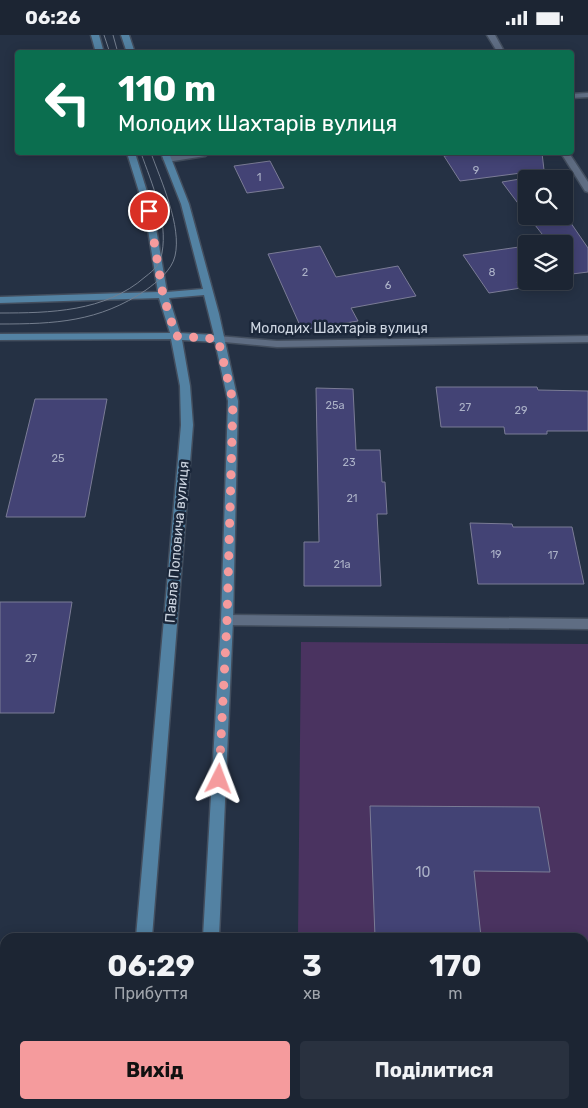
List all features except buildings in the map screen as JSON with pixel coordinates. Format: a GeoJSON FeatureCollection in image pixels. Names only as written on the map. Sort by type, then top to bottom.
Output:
{"type":"FeatureCollection","features":[{"type":"Feature","properties":{"kind":"main road"},"geometry":{"type":"LineString","coordinates":[[95,35],[99,50]]}},
{"type":"Feature","properties":{"kind":"main road"},"geometry":{"type":"LineString","coordinates":[[125,35],[130,50]]}},
{"type":"Feature","properties":{"kind":"main road","name":"Павла Поповича вулиця"},"geometry":{"type":"LineString","coordinates":[[132,155],[149,211],[163,295],[176,336],[185,386],[187,425],[144,933]]}},
{"type":"Feature","properties":{"kind":"main road"},"geometry":{"type":"LineString","coordinates":[[166,156],[185,204],[208,291],[233,401],[227,620],[211,933]]}},
{"type":"Feature","properties":{"kind":"main road"},"geometry":{"type":"LineString","coordinates":[[0,300],[163,295],[208,291]]}},
{"type":"Feature","properties":{"kind":"main road","name":"Молодих Шахтарів вулиця"},"geometry":{"type":"LineString","coordinates":[[0,337],[176,336],[218,339]]}},
{"type":"Feature","properties":{"kind":"street"},"geometry":{"type":"LineString","coordinates":[[491,35],[500,50]]}},
{"type":"Feature","properties":{"kind":"street"},"geometry":{"type":"LineString","coordinates":[[574,96],[588,95]]}},
{"type":"Feature","properties":{"kind":"street"},"geometry":{"type":"LineString","coordinates":[[166,156],[179,155]]}},
{"type":"Feature","properties":{"kind":"street"},"geometry":{"type":"LineString","coordinates":[[566,155],[588,189]]}},
{"type":"Feature","properties":{"kind":"street","name":"Молодих Шахтарів вулиця"},"geometry":{"type":"LineString","coordinates":[[218,339],[277,344],[588,339]]}},
{"type":"Feature","properties":{"kind":"street"},"geometry":{"type":"LineString","coordinates":[[227,620],[588,624]]}},
{"type":"Feature","properties":{"kind":"shaded area"},"geometry":{"type":"Polygon","coordinates":[[[301,642],[588,644],[588,933],[298,933],[301,642]]]}},
{"type":"Feature","properties":{"kind":"tram line"},"geometry":{"type":"LineString","coordinates":[[104,35],[109,50]]}},
{"type":"Feature","properties":{"kind":"tram line"},"geometry":{"type":"LineString","coordinates":[[113,35],[117,50]]}},
{"type":"Feature","properties":{"kind":"tram line"},"geometry":{"type":"LineString","coordinates":[[0,313],[57,311],[95,304],[129,289],[156,267],[162,253],[163,228],[158,202],[142,155]]}},
{"type":"Feature","properties":{"kind":"tram line"},"geometry":{"type":"LineString","coordinates":[[0,324],[58,322],[94,315],[128,301],[146,290],[163,275],[171,266],[175,256],[176,231],[165,190],[152,155]]}},
{"type":"Feature","properties":{"kind":"route"},"geometry":{"type":"LineString","coordinates":[[149,211],[163,295],[176,336],[218,339],[233,401],[227,620],[219,779]]}}]}
